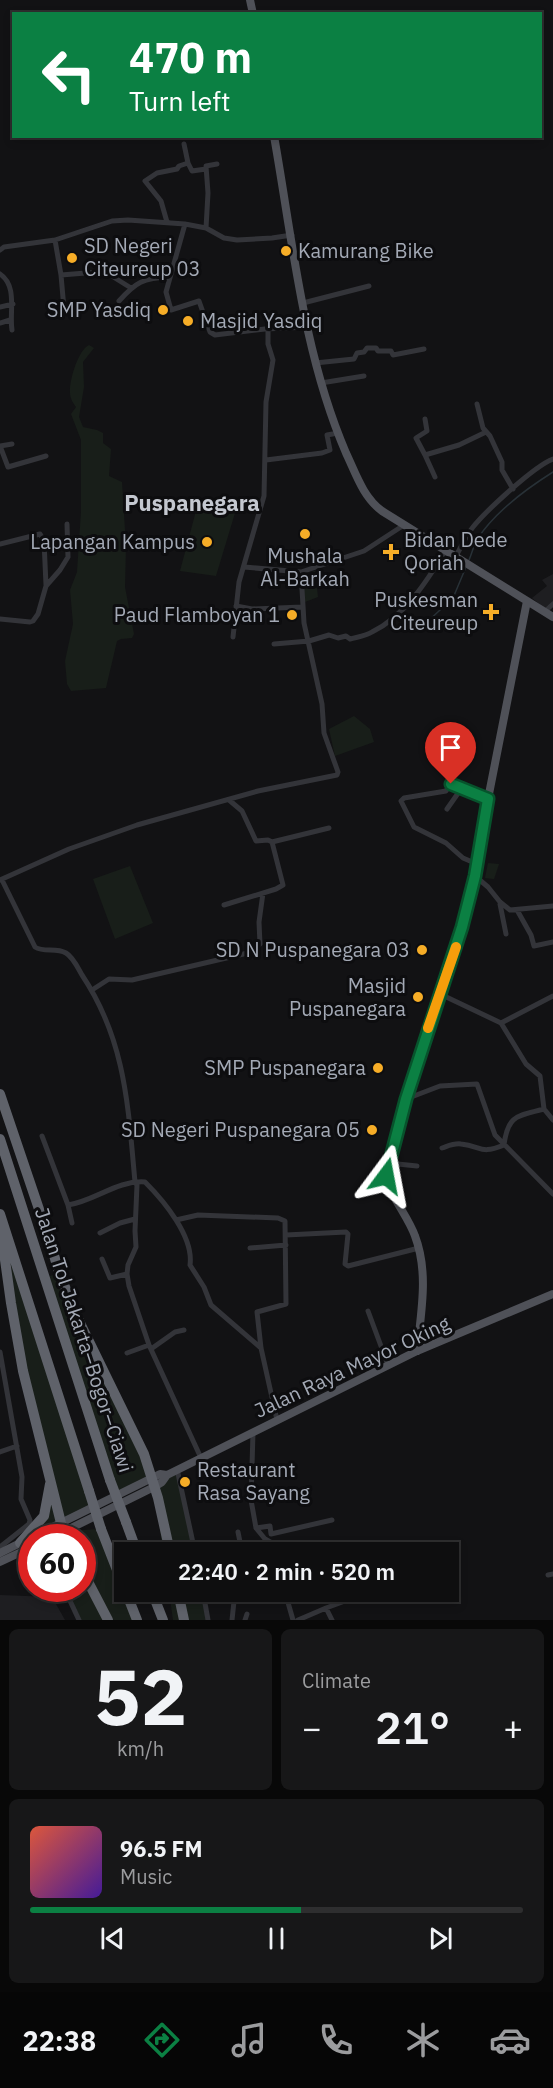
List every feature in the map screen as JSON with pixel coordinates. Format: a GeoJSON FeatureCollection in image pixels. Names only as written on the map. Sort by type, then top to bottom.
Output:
{"type":"FeatureCollection","features":[{"type":"Feature","properties":{"kind":"highway"},"geometry":{"type":"LineString","coordinates":[[0,1094],[42,1218]]}},
{"type":"Feature","properties":{"kind":"highway","name":"Jalan Tol Jakarta–Bogor–Ciawi"},"geometry":{"type":"LineString","coordinates":[[0,1139],[110,1480],[133,1542]]}},
{"type":"Feature","properties":{"kind":"highway","name":"Jalan Tol Jakarta–Bogor–Ciawi"},"geometry":{"type":"LineString","coordinates":[[0,1215],[89,1491],[114,1561]]}},
{"type":"Feature","properties":{"kind":"highway"},"geometry":{"type":"LineString","coordinates":[[0,1224],[23,1371],[61,1524]]}},
{"type":"Feature","properties":{"kind":"highway"},"geometry":{"type":"LineString","coordinates":[[47,1232],[59,1272],[78,1319],[144,1454],[159,1479],[158,1498],[168,1542]]}},
{"type":"Feature","properties":{"kind":"highway"},"geometry":{"type":"LineString","coordinates":[[37,1524],[44,1516],[50,1478]]}},
{"type":"Feature","properties":{"kind":"highway"},"geometry":{"type":"LineString","coordinates":[[96,1597],[108,1620]]}},
{"type":"Feature","properties":{"kind":"highway","name":"Jalan Tol Jakarta–Bogor–Ciawi"},"geometry":{"type":"LineString","coordinates":[[130,1602],[137,1620]]}},
{"type":"Feature","properties":{"kind":"highway"},"geometry":{"type":"LineString","coordinates":[[156,1602],[163,1620]]}},
{"type":"Feature","properties":{"kind":"highway"},"geometry":{"type":"LineString","coordinates":[[180,1602],[184,1620]]}},
{"type":"Feature","properties":{"kind":"main road"},"geometry":{"type":"LineString","coordinates":[[274,138],[315,363],[338,433],[369,500],[404,525],[553,617]]}},
{"type":"Feature","properties":{"kind":"main road"},"geometry":{"type":"LineString","coordinates":[[417,1350],[424,1281],[419,1248],[386,1176],[406,1099],[459,939],[475,876],[527,601]]}},
{"type":"Feature","properties":{"kind":"main road","name":"Jalan Raya Mayor Oking"},"geometry":{"type":"LineString","coordinates":[[76,1524],[177,1469],[417,1350],[553,1294]]}},
{"type":"Feature","properties":{"kind":"main road","name":"Jalan Raya Mayor Oking"},"geometry":{"type":"LineString","coordinates":[[0,1553],[18,1544]]}},
{"type":"Feature","properties":{"kind":"main road"},"geometry":{"type":"LineString","coordinates":[[0,1562],[18,1554]]}},
{"type":"Feature","properties":{"kind":"street"},"geometry":{"type":"LineString","coordinates":[[184,144],[192,171],[206,169],[207,166],[217,164]]}},
{"type":"Feature","properties":{"kind":"street"},"geometry":{"type":"LineString","coordinates":[[167,222],[161,201],[145,181],[154,174],[177,169],[188,163]]}},
{"type":"Feature","properties":{"kind":"street"},"geometry":{"type":"LineString","coordinates":[[206,169],[208,186],[206,228]]}},
{"type":"Feature","properties":{"kind":"street"},"geometry":{"type":"LineString","coordinates":[[0,250],[4,247],[55,240],[112,221],[128,220],[185,224],[206,228],[221,237],[237,240],[292,235]]}},
{"type":"Feature","properties":{"kind":"street"},"geometry":{"type":"LineString","coordinates":[[185,224],[166,292],[170,310],[199,301],[212,333],[215,335],[307,327]]}},
{"type":"Feature","properties":{"kind":"street"},"geometry":{"type":"LineString","coordinates":[[55,240],[64,309]]}},
{"type":"Feature","properties":{"kind":"street"},"geometry":{"type":"LineString","coordinates":[[61,275],[107,273],[131,288]]}},
{"type":"Feature","properties":{"kind":"street"},"geometry":{"type":"LineString","coordinates":[[0,274],[6,279],[13,304],[10,320],[12,330]]}},
{"type":"Feature","properties":{"kind":"street"},"geometry":{"type":"LineString","coordinates":[[119,301],[131,288],[145,279],[170,277]]}},
{"type":"Feature","properties":{"kind":"street"},"geometry":{"type":"LineString","coordinates":[[303,303],[369,286]]}},
{"type":"Feature","properties":{"kind":"street"},"geometry":{"type":"LineString","coordinates":[[0,308],[13,304]]}},
{"type":"Feature","properties":{"kind":"street"},"geometry":{"type":"LineString","coordinates":[[0,323],[10,320]]}},
{"type":"Feature","properties":{"kind":"street"},"geometry":{"type":"LineString","coordinates":[[234,637],[236,606],[244,567],[264,496],[266,402],[273,360],[268,344],[268,329]]}},
{"type":"Feature","properties":{"kind":"street"},"geometry":{"type":"LineString","coordinates":[[315,363],[354,359],[357,353],[367,348],[391,351],[393,355],[424,349]]}},
{"type":"Feature","properties":{"kind":"street"},"geometry":{"type":"LineString","coordinates":[[321,383],[364,376]]}},
{"type":"Feature","properties":{"kind":"street"},"geometry":{"type":"LineString","coordinates":[[477,405],[481,422],[513,489]]}},
{"type":"Feature","properties":{"kind":"street"},"geometry":{"type":"LineString","coordinates":[[425,420],[427,431],[416,437],[435,477]]}},
{"type":"Feature","properties":{"kind":"street"},"geometry":{"type":"LineString","coordinates":[[424,455],[459,445],[486,432]]}},
{"type":"Feature","properties":{"kind":"street"},"geometry":{"type":"LineString","coordinates":[[266,460],[322,453],[330,450],[327,435],[338,433]]}},
{"type":"Feature","properties":{"kind":"street"},"geometry":{"type":"LineString","coordinates":[[8,467],[0,446],[12,444]]}},
{"type":"Feature","properties":{"kind":"street"},"geometry":{"type":"LineString","coordinates":[[0,470],[46,456]]}},
{"type":"Feature","properties":{"kind":"street"},"geometry":{"type":"LineString","coordinates":[[457,557],[475,525],[513,489],[553,459]]}},
{"type":"Feature","properties":{"kind":"street"},"geometry":{"type":"LineString","coordinates":[[46,586],[68,557],[68,524]]}},
{"type":"Feature","properties":{"kind":"street"},"geometry":{"type":"LineString","coordinates":[[244,567],[301,572],[364,551],[404,525]]}},
{"type":"Feature","properties":{"kind":"street"},"geometry":{"type":"LineString","coordinates":[[0,543],[40,534],[44,541],[46,586],[38,614],[33,621],[0,619]]}},
{"type":"Feature","properties":{"kind":"street"},"geometry":{"type":"LineString","coordinates":[[274,644],[309,641],[329,635],[338,638],[346,636],[350,639],[371,633],[391,620],[429,577],[446,550]]}},
{"type":"Feature","properties":{"kind":"street"},"geometry":{"type":"LineString","coordinates":[[201,1458],[150,1347],[132,1301],[127,1274],[136,1247],[135,1219],[138,1198],[123,1074],[111,1029],[92,990],[68,954],[57,950],[38,950],[35,947],[1,880],[69,849],[166,816],[258,791],[338,774],[336,762],[324,736],[322,704],[302,607],[301,572]]}},
{"type":"Feature","properties":{"kind":"street"},"geometry":{"type":"LineString","coordinates":[[544,612],[553,604]]}},
{"type":"Feature","properties":{"kind":"street"},"geometry":{"type":"LineString","coordinates":[[236,606],[252,609],[302,607]]}},
{"type":"Feature","properties":{"kind":"street"},"geometry":{"type":"LineString","coordinates":[[477,864],[463,858],[448,845],[414,827],[401,800],[446,791],[451,784],[488,799]]}},
{"type":"Feature","properties":{"kind":"street"},"geometry":{"type":"LineString","coordinates":[[447,809],[461,789]]}},
{"type":"Feature","properties":{"kind":"street"},"geometry":{"type":"LineString","coordinates":[[229,800],[242,811],[256,841],[272,842],[329,828]]}},
{"type":"Feature","properties":{"kind":"street"},"geometry":{"type":"LineString","coordinates":[[224,905],[283,885],[272,842]]}},
{"type":"Feature","properties":{"kind":"street"},"geometry":{"type":"LineString","coordinates":[[475,876],[488,886],[506,909],[553,906]]}},
{"type":"Feature","properties":{"kind":"street"},"geometry":{"type":"LineString","coordinates":[[92,990],[109,979],[132,980],[252,952],[260,944],[259,922],[263,893]]}},
{"type":"Feature","properties":{"kind":"street"},"geometry":{"type":"LineString","coordinates":[[500,902],[506,934]]}},
{"type":"Feature","properties":{"kind":"street"},"geometry":{"type":"LineString","coordinates":[[517,910],[534,945],[553,942]]}},
{"type":"Feature","properties":{"kind":"street"},"geometry":{"type":"LineString","coordinates":[[441,994],[501,1023],[526,1064],[540,1076],[544,1109],[553,1120]]}},
{"type":"Feature","properties":{"kind":"street"},"geometry":{"type":"LineString","coordinates":[[501,1023],[553,996]]}},
{"type":"Feature","properties":{"kind":"street"},"geometry":{"type":"LineString","coordinates":[[406,1099],[443,1086],[477,1084],[492,1130],[553,1194]]}},
{"type":"Feature","properties":{"kind":"street"},"geometry":{"type":"LineString","coordinates":[[504,1145],[506,1128],[514,1118],[544,1109]]}},
{"type":"Feature","properties":{"kind":"street"},"geometry":{"type":"LineString","coordinates":[[42,1136],[68,1205],[72,1223]]}},
{"type":"Feature","properties":{"kind":"street"},"geometry":{"type":"LineString","coordinates":[[442,1148],[462,1144],[486,1150],[504,1145]]}},
{"type":"Feature","properties":{"kind":"street"},"geometry":{"type":"LineString","coordinates":[[388,1163],[417,1166]]}},
{"type":"Feature","properties":{"kind":"street"},"geometry":{"type":"LineString","coordinates":[[68,1205],[80,1203],[121,1184],[135,1182],[147,1184],[176,1220],[189,1250],[190,1265],[204,1287],[210,1305],[261,1348]]}},
{"type":"Feature","properties":{"kind":"street"},"geometry":{"type":"LineString","coordinates":[[176,1220],[198,1215],[285,1221],[286,1304],[257,1312],[261,1348],[277,1420]]}},
{"type":"Feature","properties":{"kind":"street"},"geometry":{"type":"LineString","coordinates":[[100,1233],[120,1223],[135,1219]]}},
{"type":"Feature","properties":{"kind":"street"},"geometry":{"type":"LineString","coordinates":[[286,1235],[346,1232],[348,1234],[345,1264],[348,1266],[419,1248]]}},
{"type":"Feature","properties":{"kind":"street"},"geometry":{"type":"LineString","coordinates":[[250,1248],[286,1245]]}},
{"type":"Feature","properties":{"kind":"street"},"geometry":{"type":"LineString","coordinates":[[102,1259],[110,1278],[127,1274]]}},
{"type":"Feature","properties":{"kind":"street"},"geometry":{"type":"LineString","coordinates":[[368,1311],[388,1365]]}},
{"type":"Feature","properties":{"kind":"street"},"geometry":{"type":"LineString","coordinates":[[127,1353],[150,1347],[175,1332],[184,1330]]}},
{"type":"Feature","properties":{"kind":"street"},"geometry":{"type":"LineString","coordinates":[[0,1352],[22,1477],[21,1499],[30,1520],[29,1524],[0,1547]]}},
{"type":"Feature","properties":{"kind":"street"},"geometry":{"type":"LineString","coordinates":[[0,1403],[8,1401]]}},
{"type":"Feature","properties":{"kind":"street"},"geometry":{"type":"LineString","coordinates":[[253,1432],[250,1500],[256,1528],[270,1542]]}},
{"type":"Feature","properties":{"kind":"street"},"geometry":{"type":"LineString","coordinates":[[0,1452],[17,1446]]}},
{"type":"Feature","properties":{"kind":"street"},"geometry":{"type":"LineString","coordinates":[[177,1469],[193,1542]]}},
{"type":"Feature","properties":{"kind":"street"},"geometry":{"type":"LineString","coordinates":[[256,1528],[270,1526],[271,1534],[332,1521]]}},
{"type":"Feature","properties":{"kind":"street"},"geometry":{"type":"LineString","coordinates":[[238,1532],[240,1542]]}},
{"type":"Feature","properties":{"kind":"street"},"geometry":{"type":"LineString","coordinates":[[71,1602],[79,1620]]}},
{"type":"Feature","properties":{"kind":"street"},"geometry":{"type":"LineString","coordinates":[[205,1602],[208,1620]]}},
{"type":"Feature","properties":{"kind":"street"},"geometry":{"type":"LineString","coordinates":[[232,1620],[234,1602]]}},
{"type":"Feature","properties":{"kind":"street"},"geometry":{"type":"LineString","coordinates":[[288,1602],[293,1620]]}},
{"type":"Feature","properties":{"kind":"street"},"geometry":{"type":"LineString","coordinates":[[298,1620],[342,1602]]}},
{"type":"Feature","properties":{"kind":"street"},"geometry":{"type":"LineString","coordinates":[[326,1608],[332,1620]]}},
{"type":"Feature","properties":{"kind":"shaded area"},"geometry":{"type":"Polygon","coordinates":[[[89,345],[94,348],[83,362],[84,387],[79,417],[83,427],[103,433],[103,443],[111,449],[109,476],[122,482],[126,546],[125,587],[134,634],[132,638],[117,641],[106,688],[71,691],[67,684],[65,661],[73,624],[70,590],[77,572],[81,512],[81,440],[71,414],[76,407],[70,388],[78,359],[89,345]]]}},
{"type":"Feature","properties":{"kind":"shaded area","name":"Lapangan Kampus"},"geometry":{"type":"Polygon","coordinates":[[[197,507],[235,513],[216,576],[180,571],[197,507]]]}},
{"type":"Feature","properties":{"kind":"shaded area","name":"Bidan Dede Qoriah"},"geometry":{"type":"Polygon","coordinates":[[[392,544],[398,555],[389,561],[383,550],[392,544]]]}},
{"type":"Feature","properties":{"kind":"shaded area"},"geometry":{"type":"Polygon","coordinates":[[[315,571],[318,597],[305,602],[303,575],[315,571]]]}},
{"type":"Feature","properties":{"kind":"shaded area"},"geometry":{"type":"Polygon","coordinates":[[[553,574],[553,602],[544,608],[532,598],[547,586],[542,580],[553,574]]]}},
{"type":"Feature","properties":{"kind":"shaded area"},"geometry":{"type":"Polygon","coordinates":[[[354,716],[370,729],[374,742],[335,756],[329,729],[354,716]]]}},
{"type":"Feature","properties":{"kind":"shaded area"},"geometry":{"type":"Polygon","coordinates":[[[488,863],[499,864],[494,879],[485,878],[488,863]]]}},
{"type":"Feature","properties":{"kind":"shaded area"},"geometry":{"type":"Polygon","coordinates":[[[130,866],[153,923],[115,939],[93,879],[130,866]]]}},
{"type":"Feature","properties":{"kind":"shaded area"},"geometry":{"type":"Polygon","coordinates":[[[0,1224],[94,1507],[59,1524],[38,1524],[50,1477],[23,1371],[0,1224]]]}},
{"type":"Feature","properties":{"kind":"shaded area"},"geometry":{"type":"Polygon","coordinates":[[[59,1272],[152,1478],[116,1495],[46,1278],[59,1272]]]}},
{"type":"Feature","properties":{"kind":"shaded area"},"geometry":{"type":"Polygon","coordinates":[[[177,1469],[193,1542],[162,1542],[154,1487],[158,1497],[162,1482],[177,1469]]]}},
{"type":"Feature","properties":{"kind":"shaded area"},"geometry":{"type":"Polygon","coordinates":[[[96,1529],[101,1529],[114,1562],[114,1602],[130,1602],[137,1620],[80,1620],[71,1602],[96,1602],[96,1529]]]}},
{"type":"Feature","properties":{"kind":"shaded area"},"geometry":{"type":"Polygon","coordinates":[[[0,1595],[18,1596],[18,1602],[55,1602],[65,1620],[0,1620],[0,1595]]]}},
{"type":"Feature","properties":{"kind":"shaded area"},"geometry":{"type":"Polygon","coordinates":[[[170,1602],[205,1602],[208,1620],[173,1620],[170,1602]]]}},
{"type":"Feature","properties":{"kind":"waterway"},"geometry":{"type":"LineString","coordinates":[[469,560],[485,528],[522,493],[553,472]]}},
{"type":"Feature","properties":{"kind":"waterway"},"geometry":{"type":"LineString","coordinates":[[426,623],[453,598],[466,567]]}},
{"type":"Feature","properties":{"kind":"slow traffic"},"geometry":{"type":"LineString","coordinates":[[428,1028],[456,947]]}},
{"type":"Feature","properties":{"kind":"place","name":"Kamurang Bike"},"geometry":{"type":"Point","coordinates":[286,251]}},
{"type":"Feature","properties":{"kind":"place","name":"SD Negeri Citeureup 03"},"geometry":{"type":"Point","coordinates":[72,258]}},
{"type":"Feature","properties":{"kind":"place","name":"SMP Yasdiq"},"geometry":{"type":"Point","coordinates":[163,310]}},
{"type":"Feature","properties":{"kind":"place","name":"Masjid Yasdiq"},"geometry":{"type":"Point","coordinates":[188,321]}},
{"type":"Feature","properties":{"kind":"place","name":"Mushala Al-Barkah"},"geometry":{"type":"Point","coordinates":[305,534]}},
{"type":"Feature","properties":{"kind":"place","name":"Lapangan Kampus"},"geometry":{"type":"Point","coordinates":[207,542]}},
{"type":"Feature","properties":{"kind":"place","name":"Bidan Dede Qoriah"},"geometry":{"type":"Point","coordinates":[391,552]}},
{"type":"Feature","properties":{"kind":"place","name":"Puskesman Citeureup"},"geometry":{"type":"Point","coordinates":[491,612]}},
{"type":"Feature","properties":{"kind":"place","name":"Paud Flamboyan 1"},"geometry":{"type":"Point","coordinates":[292,615]}},
{"type":"Feature","properties":{"kind":"place","name":"SD N Puspanegara 03"},"geometry":{"type":"Point","coordinates":[422,950]}},
{"type":"Feature","properties":{"kind":"place","name":"Masjid Puspanegara"},"geometry":{"type":"Point","coordinates":[418,997]}},
{"type":"Feature","properties":{"kind":"place","name":"SMP Puspanegara"},"geometry":{"type":"Point","coordinates":[378,1068]}},
{"type":"Feature","properties":{"kind":"place","name":"SD Negeri Puspanegara 05"},"geometry":{"type":"Point","coordinates":[372,1130]}},
{"type":"Feature","properties":{"kind":"place","name":"Restaurant Rasa Sayang"},"geometry":{"type":"Point","coordinates":[185,1482]}},
{"type":"Feature","properties":{"kind":"district","name":"Puspanegara"},"geometry":{"type":"Point","coordinates":[192,503]}},
{"type":"Feature","properties":{"kind":"route"},"geometry":{"type":"LineString","coordinates":[[386,1176],[386,1168],[429,1023],[459,939],[475,876],[488,799],[451,784]]}}]}
